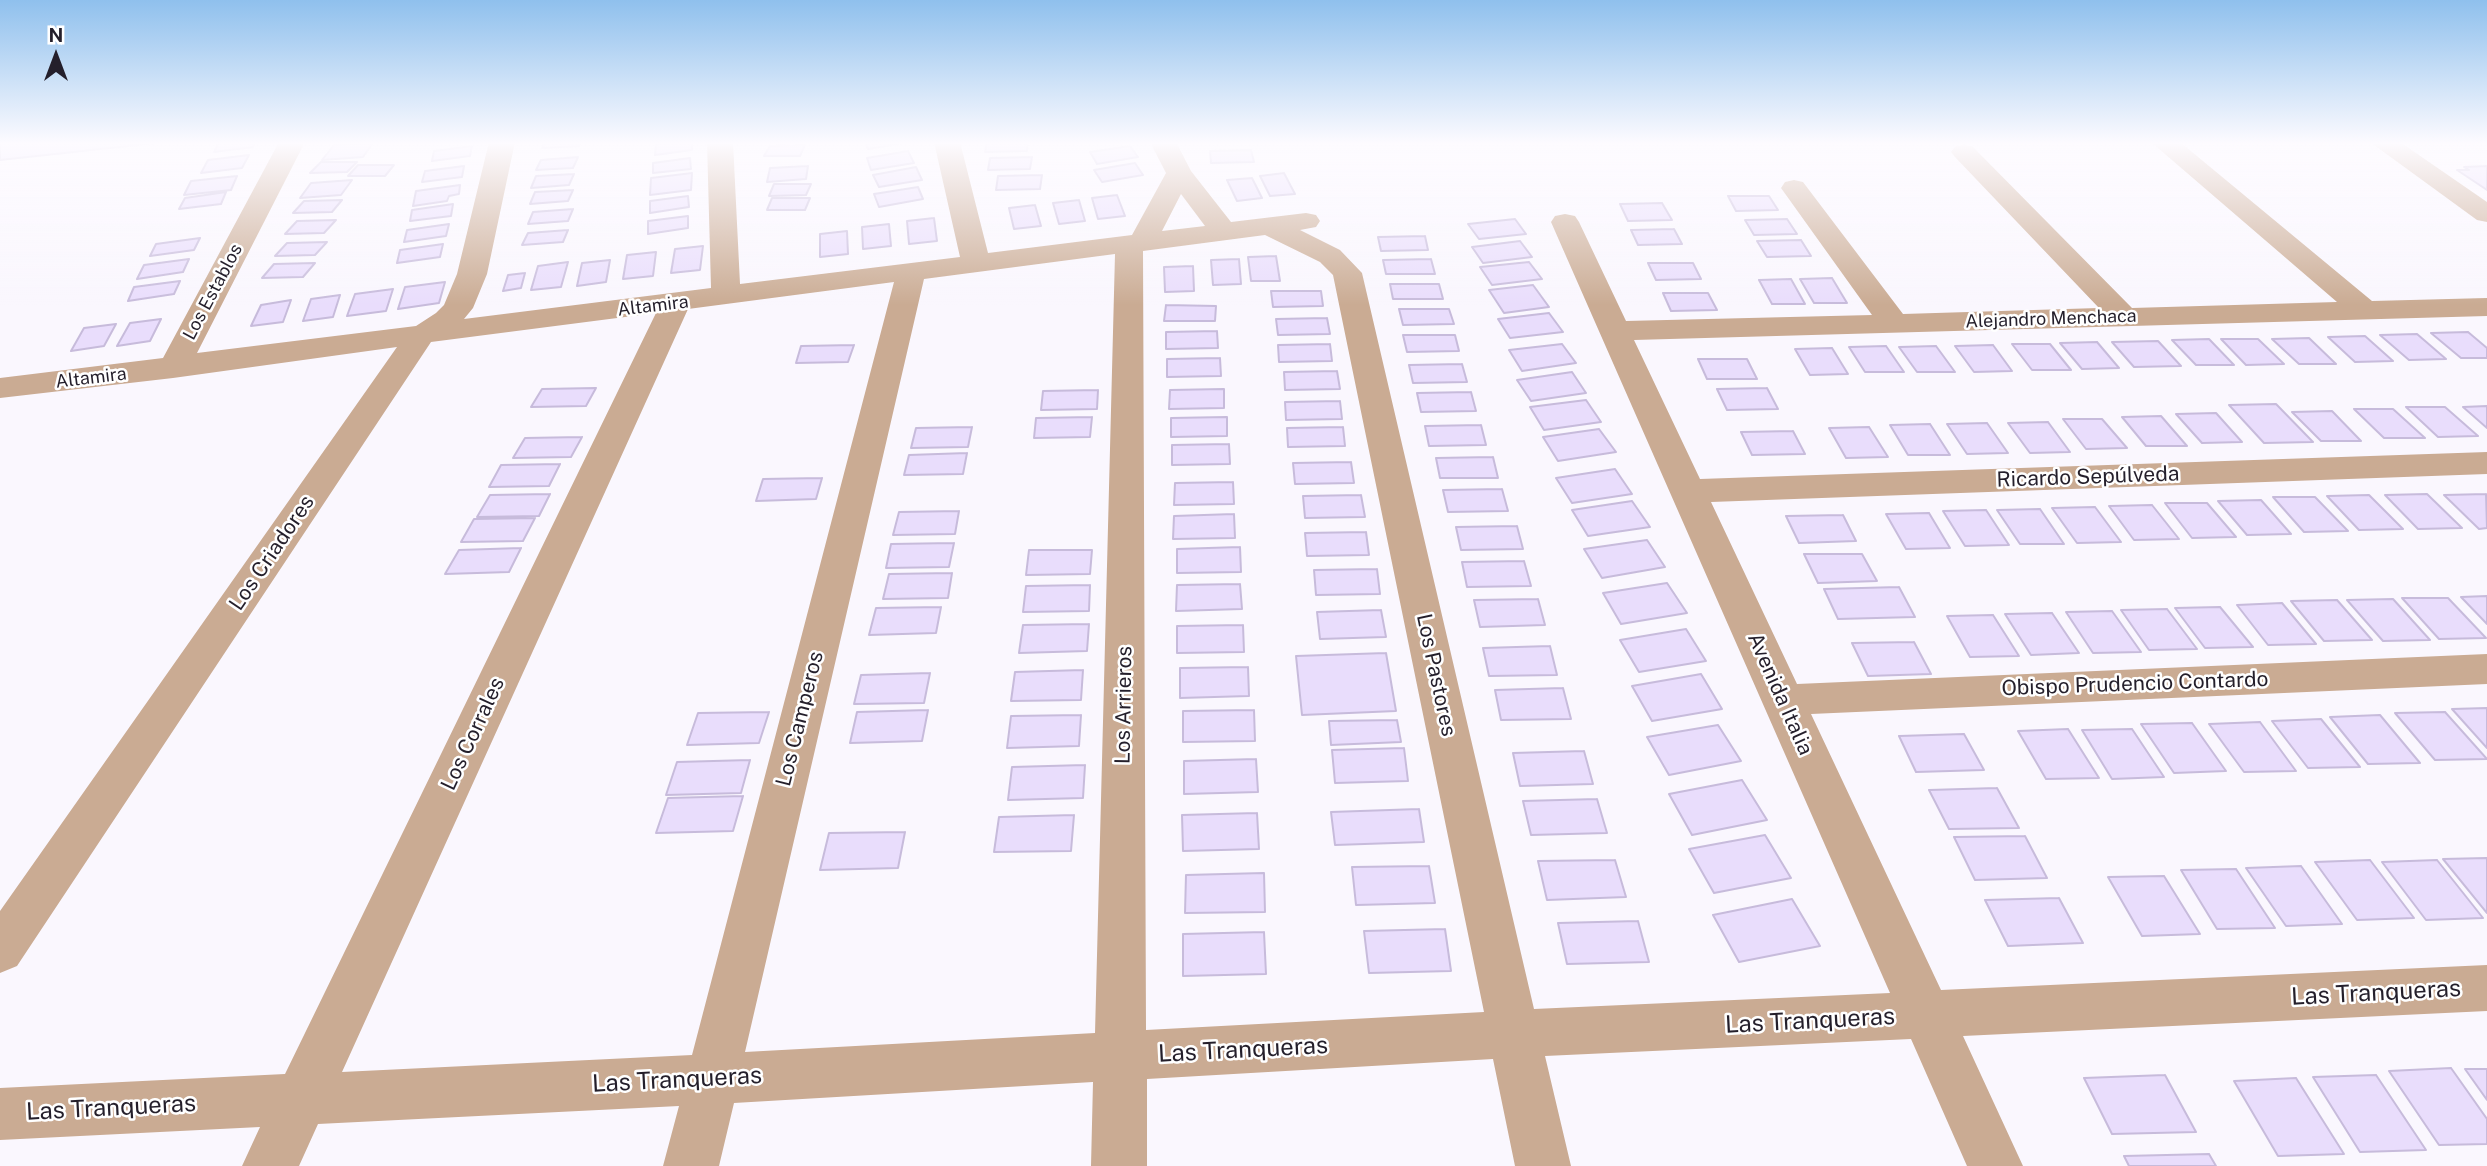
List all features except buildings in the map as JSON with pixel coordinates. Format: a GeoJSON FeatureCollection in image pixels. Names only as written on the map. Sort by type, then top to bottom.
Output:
{"type":"FeatureCollection","features":[{"type":"Feature","properties":{"kind":"street","name":"Los Establos"},"geometry":{"type":"LineString","coordinates":[[173,368],[263,196]]}},
{"type":"Feature","properties":{"kind":"street","name":"Los Criadores"},"geometry":{"type":"LineString","coordinates":[[0,951],[420,336],[447,320],[458,308],[472,274],[490,196]]}},
{"type":"Feature","properties":{"kind":"street"},"geometry":{"type":"LineString","coordinates":[[722,196],[726,297]]}},
{"type":"Feature","properties":{"kind":"street"},"geometry":{"type":"LineString","coordinates":[[960,196],[976,264]]}},
{"type":"Feature","properties":{"kind":"street","name":"Los Arrieros"},"geometry":{"type":"LineString","coordinates":[[1119,1166],[1135,244],[1165,196]]}},
{"type":"Feature","properties":{"kind":"street"},"geometry":{"type":"LineString","coordinates":[[1197,196],[1224,232]]}},
{"type":"Feature","properties":{"kind":"street"},"geometry":{"type":"LineString","coordinates":[[1800,196],[1894,323]]}},
{"type":"Feature","properties":{"kind":"street"},"geometry":{"type":"LineString","coordinates":[[2008,196],[2124,317]]}},
{"type":"Feature","properties":{"kind":"street"},"geometry":{"type":"LineString","coordinates":[[2229,196],[2363,309]]}},
{"type":"Feature","properties":{"kind":"street"},"geometry":{"type":"LineString","coordinates":[[2461,196],[2487,214]]}},
{"type":"Feature","properties":{"kind":"street","name":"Avenida Italia"},"geometry":{"type":"LineString","coordinates":[[1565,222],[1995,1166]]}},
{"type":"Feature","properties":{"kind":"street","name":"Altamira"},"geometry":{"type":"LineString","coordinates":[[0,388],[1288,224]]}},
{"type":"Feature","properties":{"kind":"street","name":"Los Pastores"},"geometry":{"type":"LineString","coordinates":[[1288,224],[1348,273],[1543,1166]]}},
{"type":"Feature","properties":{"kind":"street","name":"Los Camperos"},"geometry":{"type":"LineString","coordinates":[[691,1166],[911,272]]}},
{"type":"Feature","properties":{"kind":"street","name":"Los Corrales"},"geometry":{"type":"LineString","coordinates":[[270,1166],[677,303]]}},
{"type":"Feature","properties":{"kind":"street","name":"Alejandro Menchaca"},"geometry":{"type":"LineString","coordinates":[[1615,331],[2487,307]]}},
{"type":"Feature","properties":{"kind":"street","name":"Ricardo Sepúlveda"},"geometry":{"type":"LineString","coordinates":[[1689,491],[2487,463]]}},
{"type":"Feature","properties":{"kind":"street","name":"Obispo Prudencio Contardo"},"geometry":{"type":"LineString","coordinates":[[1783,700],[2487,669]]}},
{"type":"Feature","properties":{"kind":"street","name":"Las Tranqueras"},"geometry":{"type":"LineString","coordinates":[[0,1114],[711,1079],[1514,1034],[2487,988]]}}]}
